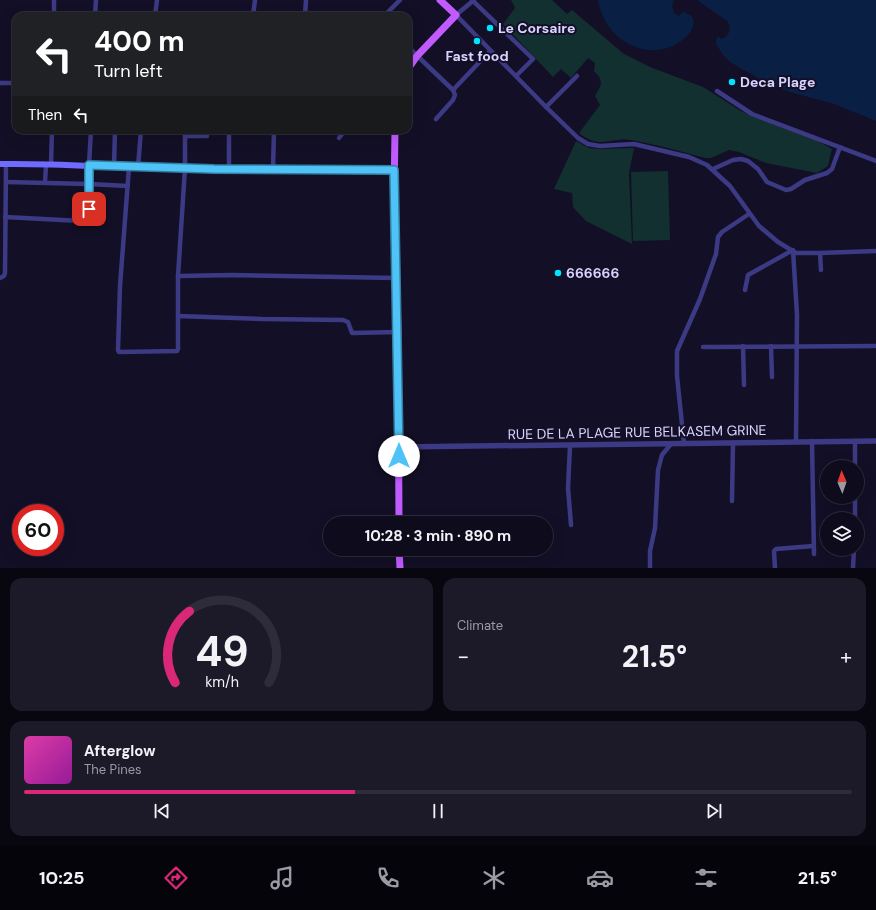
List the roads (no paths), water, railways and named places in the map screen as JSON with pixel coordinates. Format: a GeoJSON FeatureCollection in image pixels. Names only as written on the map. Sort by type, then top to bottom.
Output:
{"type":"FeatureCollection","features":[{"type":"Feature","properties":{"kind":"main road"},"geometry":{"type":"LineString","coordinates":[[412,63],[456,15],[440,0]]}},
{"type":"Feature","properties":{"kind":"main road"},"geometry":{"type":"LineString","coordinates":[[395,134],[394,170],[398,332],[399,516]]}},
{"type":"Feature","properties":{"kind":"main road"},"geometry":{"type":"LineString","coordinates":[[3,164],[273,170],[394,170]]}},
{"type":"Feature","properties":{"kind":"main road"},"geometry":{"type":"LineString","coordinates":[[400,556],[400,568]]}},
{"type":"Feature","properties":{"kind":"street"},"geometry":{"type":"LineString","coordinates":[[54,0],[54,12]]}},
{"type":"Feature","properties":{"kind":"street"},"geometry":{"type":"LineString","coordinates":[[95,12],[96,0]]}},
{"type":"Feature","properties":{"kind":"street"},"geometry":{"type":"LineString","coordinates":[[156,12],[157,0]]}},
{"type":"Feature","properties":{"kind":"street"},"geometry":{"type":"LineString","coordinates":[[254,12],[255,0]]}},
{"type":"Feature","properties":{"kind":"street"},"geometry":{"type":"LineString","coordinates":[[305,12],[306,0]]}},
{"type":"Feature","properties":{"kind":"street"},"geometry":{"type":"LineString","coordinates":[[388,12],[400,0]]}},
{"type":"Feature","properties":{"kind":"street"},"geometry":{"type":"LineString","coordinates":[[516,76],[533,59],[473,0],[456,15],[490,51],[578,138],[588,144],[600,146],[634,144],[649,147],[689,157],[707,165],[730,186],[758,226],[787,248],[800,254],[876,252]]}},
{"type":"Feature","properties":{"kind":"street"},"geometry":{"type":"LineString","coordinates":[[412,51],[452,90],[455,96],[436,119]]}},
{"type":"Feature","properties":{"kind":"street"},"geometry":{"type":"LineString","coordinates":[[452,90],[490,51]]}},
{"type":"Feature","properties":{"kind":"street"},"geometry":{"type":"LineString","coordinates":[[546,107],[577,76]]}},
{"type":"Feature","properties":{"kind":"street"},"geometry":{"type":"LineString","coordinates":[[0,83],[12,83]]}},
{"type":"Feature","properties":{"kind":"street"},"geometry":{"type":"LineString","coordinates":[[717,91],[752,114],[876,161]]}},
{"type":"Feature","properties":{"kind":"street"},"geometry":{"type":"LineString","coordinates":[[46,183],[52,134]]}},
{"type":"Feature","properties":{"kind":"street"},"geometry":{"type":"LineString","coordinates":[[88,221],[90,134]]}},
{"type":"Feature","properties":{"kind":"street"},"geometry":{"type":"LineString","coordinates":[[114,166],[115,134]]}},
{"type":"Feature","properties":{"kind":"street"},"geometry":{"type":"LineString","coordinates":[[138,167],[141,134]]}},
{"type":"Feature","properties":{"kind":"street"},"geometry":{"type":"LineString","coordinates":[[229,134],[229,169]]}},
{"type":"Feature","properties":{"kind":"street"},"geometry":{"type":"LineString","coordinates":[[273,170],[274,134]]}},
{"type":"Feature","properties":{"kind":"street"},"geometry":{"type":"LineString","coordinates":[[339,138],[342,134]]}},
{"type":"Feature","properties":{"kind":"street"},"geometry":{"type":"LineString","coordinates":[[129,167],[120,286],[118,350],[119,352],[177,351],[178,276],[185,168],[185,136],[208,136]]}},
{"type":"Feature","properties":{"kind":"street"},"geometry":{"type":"LineString","coordinates":[[713,170],[734,160],[741,159],[748,161],[758,169],[767,182],[786,190],[791,189],[805,180],[827,173],[832,169],[840,147]]}},
{"type":"Feature","properties":{"kind":"street"},"geometry":{"type":"LineString","coordinates":[[0,278],[6,273],[6,182],[3,164]]}},
{"type":"Feature","properties":{"kind":"street"},"geometry":{"type":"LineString","coordinates":[[6,182],[128,186]]}},
{"type":"Feature","properties":{"kind":"street"},"geometry":{"type":"LineString","coordinates":[[684,444],[677,376],[677,351],[700,299],[716,254],[718,237],[722,232],[749,214]]}},
{"type":"Feature","properties":{"kind":"street"},"geometry":{"type":"LineString","coordinates":[[5,218],[100,222]]}},
{"type":"Feature","properties":{"kind":"street"},"geometry":{"type":"LineString","coordinates":[[745,290],[748,275],[792,250]]}},
{"type":"Feature","properties":{"kind":"street"},"geometry":{"type":"LineString","coordinates":[[792,250],[797,315],[796,441]]}},
{"type":"Feature","properties":{"kind":"street"},"geometry":{"type":"LineString","coordinates":[[820,253],[821,270]]}},
{"type":"Feature","properties":{"kind":"street"},"geometry":{"type":"LineString","coordinates":[[178,276],[232,275],[397,278]]}},
{"type":"Feature","properties":{"kind":"street"},"geometry":{"type":"LineString","coordinates":[[178,316],[343,320],[348,322],[352,333],[398,332]]}},
{"type":"Feature","properties":{"kind":"street"},"geometry":{"type":"LineString","coordinates":[[744,346],[744,385]]}},
{"type":"Feature","properties":{"kind":"street"},"geometry":{"type":"LineString","coordinates":[[771,346],[772,377]]}},
{"type":"Feature","properties":{"kind":"street"},"geometry":{"type":"LineString","coordinates":[[703,347],[876,346]]}},
{"type":"Feature","properties":{"kind":"street"},"geometry":{"type":"LineString","coordinates":[[812,441],[814,554]]}},
{"type":"Feature","properties":{"kind":"street"},"geometry":{"type":"LineString","coordinates":[[854,441],[854,460]]}},
{"type":"Feature","properties":{"kind":"street","name":"RUE DE LA PLAGE RUE BELKASEM GRINE"},"geometry":{"type":"LineString","coordinates":[[399,447],[876,441]]}},
{"type":"Feature","properties":{"kind":"street"},"geometry":{"type":"LineString","coordinates":[[732,501],[733,443]]}},
{"type":"Feature","properties":{"kind":"street"},"geometry":{"type":"LineString","coordinates":[[650,568],[650,551],[655,528],[658,470],[662,455],[671,444]]}},
{"type":"Feature","properties":{"kind":"street"},"geometry":{"type":"LineString","coordinates":[[570,446],[568,488],[571,525]]}},
{"type":"Feature","properties":{"kind":"street"},"geometry":{"type":"LineString","coordinates":[[775,568],[774,551],[776,549],[813,546]]}},
{"type":"Feature","properties":{"kind":"street"},"geometry":{"type":"LineString","coordinates":[[853,568],[854,556]]}},
{"type":"Feature","properties":{"kind":"water"},"geometry":{"type":"Polygon","coordinates":[[[598,0],[674,0],[672,6],[674,13],[679,16],[683,12],[692,17],[694,24],[690,33],[681,41],[669,47],[654,50],[638,48],[621,39],[612,31],[603,17],[598,0]]]}},
{"type":"Feature","properties":{"kind":"water"},"geometry":{"type":"Polygon","coordinates":[[[697,0],[876,0],[876,121],[834,104],[790,92],[761,80],[730,62],[723,55],[716,44],[717,36],[722,39],[728,33],[730,29],[729,24],[697,0]]]}},
{"type":"Feature","properties":{"kind":"place","name":"Le Corsaire"},"geometry":{"type":"Point","coordinates":[490,28]}},
{"type":"Feature","properties":{"kind":"place","name":"Fast food"},"geometry":{"type":"Point","coordinates":[477,41]}},
{"type":"Feature","properties":{"kind":"place","name":"Deca Plage"},"geometry":{"type":"Point","coordinates":[732,82]}},
{"type":"Feature","properties":{"kind":"place","name":"666666"},"geometry":{"type":"Point","coordinates":[558,273]}}]}
